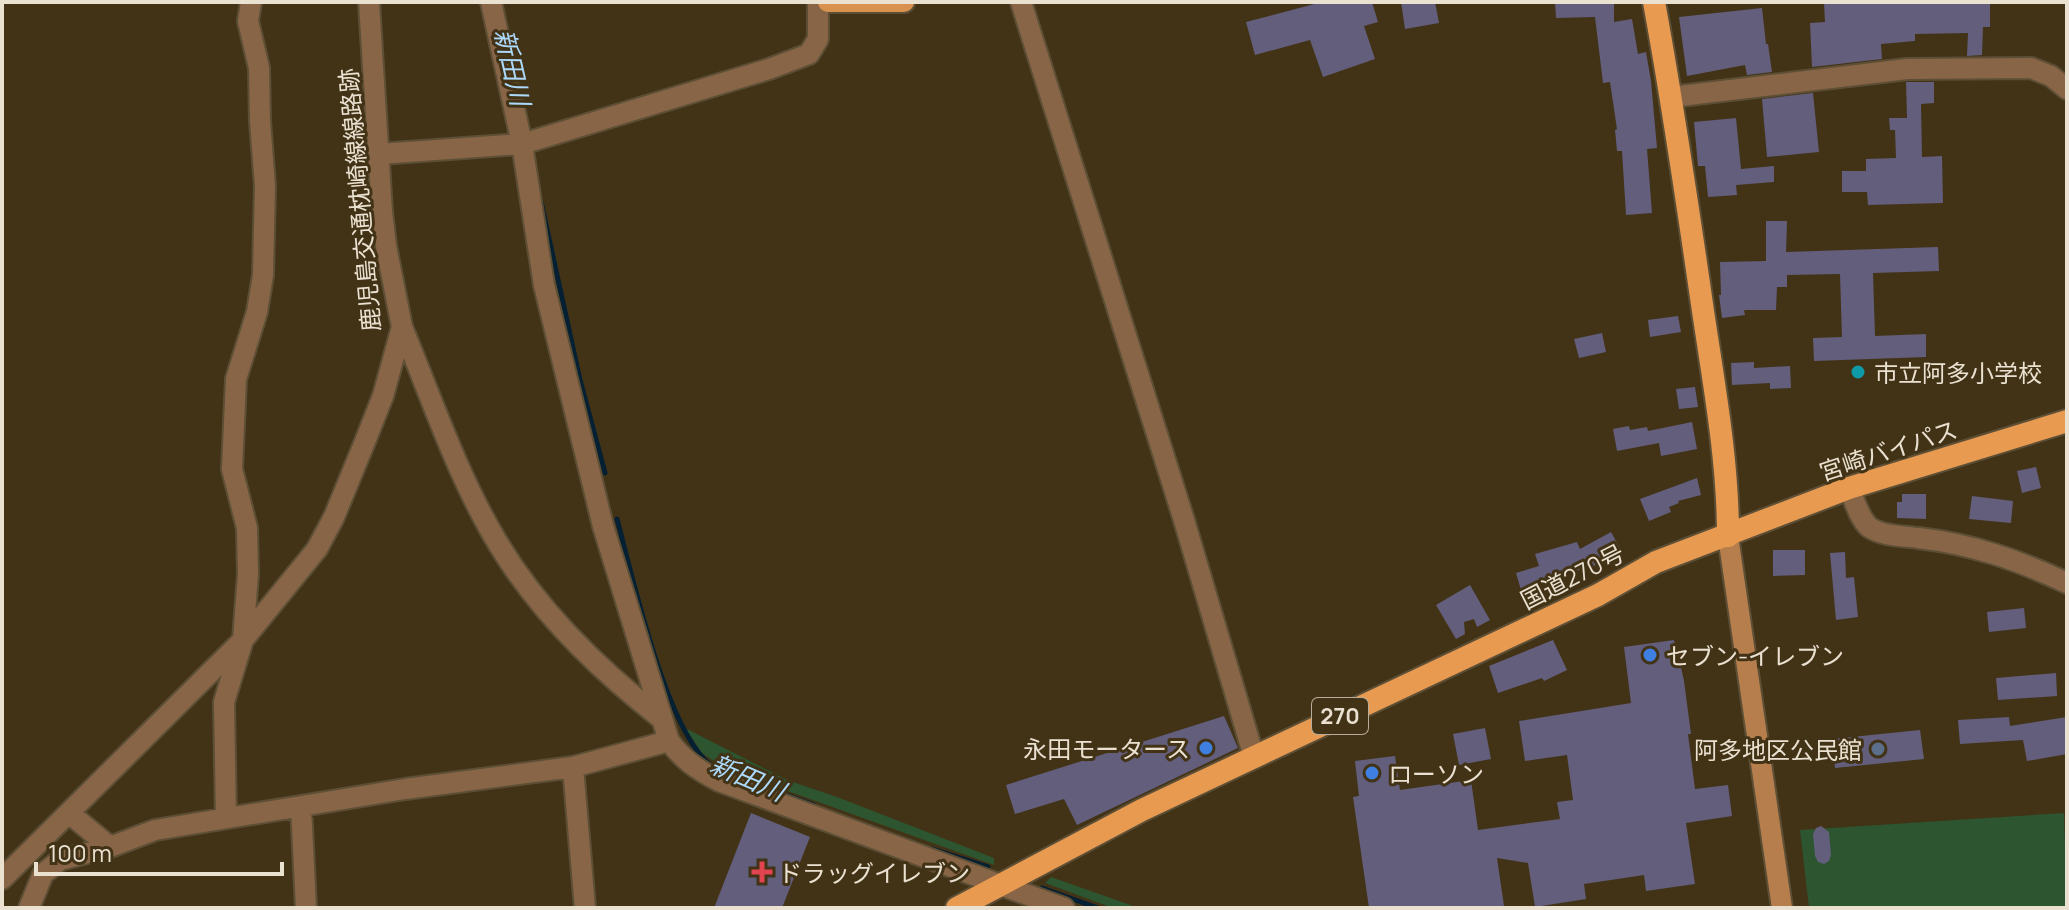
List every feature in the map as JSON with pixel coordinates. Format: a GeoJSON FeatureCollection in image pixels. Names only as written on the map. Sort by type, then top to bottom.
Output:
{"type":"FeatureCollection","features":[{"type":"Feature","properties":{"kind":"highway"},"geometry":{"type":"LineString","coordinates":[[1654,2],[1720,428],[1728,493],[1728,536]]}},
{"type":"Feature","properties":{"kind":"highway","name":"宮崎バイパス"},"geometry":{"type":"LineString","coordinates":[[1728,536],[1849,488],[2067,421]]}},
{"type":"Feature","properties":{"kind":"highway","name":"国道270号"},"geometry":{"type":"LineString","coordinates":[[957,908],[1142,810],[1598,595],[1656,562],[1728,536]]}},
{"type":"Feature","properties":{"kind":"main road"},"geometry":{"type":"LineString","coordinates":[[828,2],[904,2]]}},
{"type":"Feature","properties":{"kind":"main road"},"geometry":{"type":"LineString","coordinates":[[1728,536],[1782,908]]}},
{"type":"Feature","properties":{"kind":"street"},"geometry":{"type":"LineString","coordinates":[[226,818],[224,702],[243,640],[248,574],[247,528],[232,469],[236,379],[257,312],[263,275],[265,186],[259,68],[248,21],[251,2]]}},
{"type":"Feature","properties":{"kind":"street","name":"鹿児島交通枕崎線線路跡"},"geometry":{"type":"LineString","coordinates":[[2,879],[243,640],[317,549],[334,517],[383,396],[402,327],[386,246],[369,2]]}},
{"type":"Feature","properties":{"kind":"street"},"geometry":{"type":"LineString","coordinates":[[491,2],[522,144],[544,285],[603,526],[669,741],[693,767],[719,781],[1064,908]]}},
{"type":"Feature","properties":{"kind":"street"},"geometry":{"type":"LineString","coordinates":[[379,154],[522,144],[769,69],[809,54],[818,39],[818,2]]}},
{"type":"Feature","properties":{"kind":"street"},"geometry":{"type":"LineString","coordinates":[[1021,2],[1184,520],[1254,757]]}},
{"type":"Feature","properties":{"kind":"street"},"geometry":{"type":"LineString","coordinates":[[1671,97],[1907,69],[2031,68],[2051,76],[2067,89]]}},
{"type":"Feature","properties":{"kind":"street"},"geometry":{"type":"LineString","coordinates":[[402,327],[470,491],[499,545],[531,592],[565,632],[662,719]]}},
{"type":"Feature","properties":{"kind":"street"},"geometry":{"type":"LineString","coordinates":[[1849,488],[1871,529],[1957,542],[1991,551],[2067,583]]}},
{"type":"Feature","properties":{"kind":"street"},"geometry":{"type":"LineString","coordinates":[[29,908],[43,874],[60,860],[110,847],[155,830],[405,789],[573,767],[669,741]]}},
{"type":"Feature","properties":{"kind":"street"},"geometry":{"type":"LineString","coordinates":[[573,767],[585,908]]}},
{"type":"Feature","properties":{"kind":"street"},"geometry":{"type":"LineString","coordinates":[[301,806],[306,908]]}},
{"type":"Feature","properties":{"kind":"street"},"geometry":{"type":"LineString","coordinates":[[69,813],[110,847]]}},
{"type":"Feature","properties":{"kind":"green space"},"geometry":{"type":"Polygon","coordinates":[[[685,728],[787,780],[994,858],[994,865],[724,768],[702,753],[685,728]]]}},
{"type":"Feature","properties":{"kind":"green space"},"geometry":{"type":"Polygon","coordinates":[[[2064,813],[2067,908],[1809,908],[1800,830],[2064,813]]]}},
{"type":"Feature","properties":{"kind":"green space"},"geometry":{"type":"Polygon","coordinates":[[[1051,877],[1139,908],[1113,908],[1045,883],[1051,877]]]}},
{"type":"Feature","properties":{"kind":"building"},"geometry":{"type":"Polygon","coordinates":[[[1322,2],[1372,2],[1378,22],[1364,26],[1375,59],[1323,77],[1310,40],[1255,55],[1246,22],[1322,2]]]}},
{"type":"Feature","properties":{"kind":"building"},"geometry":{"type":"Polygon","coordinates":[[[1401,2],[1435,2],[1439,23],[1405,29],[1401,2]]]}},
{"type":"Feature","properties":{"kind":"building"},"geometry":{"type":"Polygon","coordinates":[[[1555,2],[1614,2],[1614,22],[1632,19],[1638,54],[1646,52],[1651,81],[1657,148],[1647,149],[1652,213],[1626,215],[1622,151],[1617,151],[1610,82],[1603,83],[1595,17],[1556,18],[1555,2]]]}},
{"type":"Feature","properties":{"kind":"building"},"geometry":{"type":"Polygon","coordinates":[[[1990,2],[1990,27],[1983,27],[1982,55],[1967,56],[1968,33],[1915,34],[1915,41],[1881,44],[1882,59],[1812,67],[1810,23],[1825,22],[1824,3],[1990,2]]]}},
{"type":"Feature","properties":{"kind":"building"},"geometry":{"type":"Polygon","coordinates":[[[1762,8],[1772,72],[1747,75],[1745,65],[1687,76],[1679,17],[1762,8]]]}},
{"type":"Feature","properties":{"kind":"building"},"geometry":{"type":"Polygon","coordinates":[[[1906,82],[1934,82],[1934,103],[1921,104],[1922,157],[1942,156],[1943,203],[1868,205],[1867,192],[1842,192],[1842,171],[1866,171],[1866,159],[1896,158],[1895,130],[1890,130],[1889,118],[1907,118],[1906,82]]]}},
{"type":"Feature","properties":{"kind":"building"},"geometry":{"type":"Polygon","coordinates":[[[1813,93],[1819,152],[1767,157],[1762,99],[1813,93]]]}},
{"type":"Feature","properties":{"kind":"building"},"geometry":{"type":"Polygon","coordinates":[[[1736,118],[1741,169],[1774,166],[1774,182],[1736,185],[1737,195],[1708,197],[1705,166],[1698,166],[1694,122],[1736,118]]]}},
{"type":"Feature","properties":{"kind":"building"},"geometry":{"type":"Polygon","coordinates":[[[1766,221],[1787,221],[1786,252],[1938,247],[1939,271],[1873,273],[1875,336],[1926,334],[1926,357],[1814,361],[1813,338],[1842,337],[1840,274],[1787,275],[1787,287],[1777,287],[1776,310],[1744,310],[1745,315],[1722,318],[1720,262],[1766,261],[1766,221]]]}},
{"type":"Feature","properties":{"kind":"building"},"geometry":{"type":"Polygon","coordinates":[[[1678,316],[1681,332],[1650,337],[1648,320],[1678,316]]]}},
{"type":"Feature","properties":{"kind":"building"},"geometry":{"type":"Polygon","coordinates":[[[1602,333],[1606,352],[1579,358],[1574,339],[1602,333]]]}},
{"type":"Feature","properties":{"kind":"building"},"geometry":{"type":"Polygon","coordinates":[[[1754,362],[1754,368],[1790,366],[1791,388],[1770,389],[1770,383],[1732,385],[1731,363],[1754,362]]]}},
{"type":"Feature","properties":{"kind":"building"},"geometry":{"type":"Polygon","coordinates":[[[1695,387],[1698,407],[1679,409],[1676,389],[1695,387]]]}},
{"type":"Feature","properties":{"kind":"building"},"geometry":{"type":"Polygon","coordinates":[[[1692,422],[1697,449],[1661,456],[1659,443],[1617,451],[1613,429],[1647,427],[1648,431],[1692,422]]]}},
{"type":"Feature","properties":{"kind":"building"},"geometry":{"type":"Polygon","coordinates":[[[2036,467],[2041,488],[2022,493],[2017,471],[2036,467]]]}},
{"type":"Feature","properties":{"kind":"building"},"geometry":{"type":"Polygon","coordinates":[[[1697,478],[1701,495],[1678,501],[1669,507],[1671,512],[1649,521],[1640,499],[1697,478]]]}},
{"type":"Feature","properties":{"kind":"building"},"geometry":{"type":"Polygon","coordinates":[[[1902,494],[1926,494],[1926,519],[1897,518],[1897,502],[1902,502],[1902,494]]]}},
{"type":"Feature","properties":{"kind":"building"},"geometry":{"type":"Polygon","coordinates":[[[1972,496],[2013,501],[2011,523],[1969,519],[1972,496]]]}},
{"type":"Feature","properties":{"kind":"building"},"geometry":{"type":"Polygon","coordinates":[[[1611,532],[1622,552],[1594,566],[1539,581],[1542,591],[1523,597],[1516,573],[1539,566],[1535,554],[1577,542],[1580,549],[1611,532]]]}},
{"type":"Feature","properties":{"kind":"building"},"geometry":{"type":"Polygon","coordinates":[[[1773,550],[1805,550],[1805,575],[1773,576],[1773,550]]]}},
{"type":"Feature","properties":{"kind":"building"},"geometry":{"type":"Polygon","coordinates":[[[1845,552],[1846,578],[1854,577],[1858,617],[1836,620],[1830,553],[1845,552]]]}},
{"type":"Feature","properties":{"kind":"building"},"geometry":{"type":"Polygon","coordinates":[[[1470,585],[1490,620],[1477,627],[1474,619],[1464,622],[1465,634],[1456,639],[1436,605],[1470,585]]]}},
{"type":"Feature","properties":{"kind":"building"},"geometry":{"type":"Polygon","coordinates":[[[2024,608],[2026,628],[1989,632],[1987,612],[2024,608]]]}},
{"type":"Feature","properties":{"kind":"building"},"geometry":{"type":"Polygon","coordinates":[[[1553,640],[1567,670],[1544,681],[1542,678],[1498,693],[1489,666],[1553,640]]]}},
{"type":"Feature","properties":{"kind":"building"},"geometry":{"type":"Polygon","coordinates":[[[1674,640],[1678,668],[1681,667],[1684,681],[1695,789],[1728,785],[1732,816],[1686,823],[1695,884],[1646,891],[1644,875],[1584,884],[1586,899],[1535,907],[1528,863],[1497,858],[1504,906],[1369,908],[1353,797],[1359,796],[1355,761],[1395,756],[1400,790],[1471,780],[1478,830],[1560,819],[1557,802],[1573,800],[1567,755],[1525,761],[1519,721],[1631,703],[1624,647],[1674,640]]]}},
{"type":"Feature","properties":{"kind":"building"},"geometry":{"type":"Polygon","coordinates":[[[2056,673],[2057,696],[1998,700],[1996,678],[2056,673]]]}},
{"type":"Feature","properties":{"kind":"building"},"geometry":{"type":"Polygon","coordinates":[[[1224,716],[1238,748],[1077,825],[1064,799],[1015,814],[1006,785],[1224,716]]]}},
{"type":"Feature","properties":{"kind":"building"},"geometry":{"type":"Polygon","coordinates":[[[2009,717],[2010,726],[2067,717],[2067,754],[2027,761],[2023,740],[1960,744],[1958,720],[2009,717]]]}},
{"type":"Feature","properties":{"kind":"building"},"geometry":{"type":"Polygon","coordinates":[[[1485,728],[1491,759],[1459,765],[1453,734],[1485,728]]]}},
{"type":"Feature","properties":{"kind":"building","name":"阿多地区公民館"},"geometry":{"type":"Polygon","coordinates":[[[1920,730],[1924,759],[1835,768],[1832,739],[1920,730]]]}},
{"type":"Feature","properties":{"kind":"building","name":"ドラッグイレブン"},"geometry":{"type":"Polygon","coordinates":[[[751,813],[810,837],[782,908],[714,908],[751,813]]]}},
{"type":"Feature","properties":{"kind":"building"},"geometry":{"type":"Polygon","coordinates":[[[1821,826],[1829,832],[1831,855],[1824,864],[1818,862],[1815,856],[1813,834],[1821,826]]]}},
{"type":"Feature","properties":{"kind":"waterway","name":"新田川"},"geometry":{"type":"LineString","coordinates":[[541,202],[580,380],[605,473]]}},
{"type":"Feature","properties":{"kind":"waterway","name":"新田川"},"geometry":{"type":"LineString","coordinates":[[617,519],[642,615],[667,692],[698,752],[718,770],[814,805]]}},
{"type":"Feature","properties":{"kind":"waterway","name":"新田川"},"geometry":{"type":"LineString","coordinates":[[932,849],[988,867]]}},
{"type":"Feature","properties":{"kind":"waterway","name":"新田川"},"geometry":{"type":"LineString","coordinates":[[1042,888],[1098,908]]}},
{"type":"Feature","properties":{"kind":"place","name":"市立阿多小学校"},"geometry":{"type":"Point","coordinates":[1858,372]}},
{"type":"Feature","properties":{"kind":"place","name":"セブン-イレブン"},"geometry":{"type":"Point","coordinates":[1650,655]}},
{"type":"Feature","properties":{"kind":"place","name":"永田モータース"},"geometry":{"type":"Point","coordinates":[1206,748]}},
{"type":"Feature","properties":{"kind":"place","name":"阿多地区公民館"},"geometry":{"type":"Point","coordinates":[1878,749]}},
{"type":"Feature","properties":{"kind":"place","name":"ローソン"},"geometry":{"type":"Point","coordinates":[1372,773]}},
{"type":"Feature","properties":{"kind":"place","name":"ドラッグイレブン"},"geometry":{"type":"Point","coordinates":[762,872]}}]}
